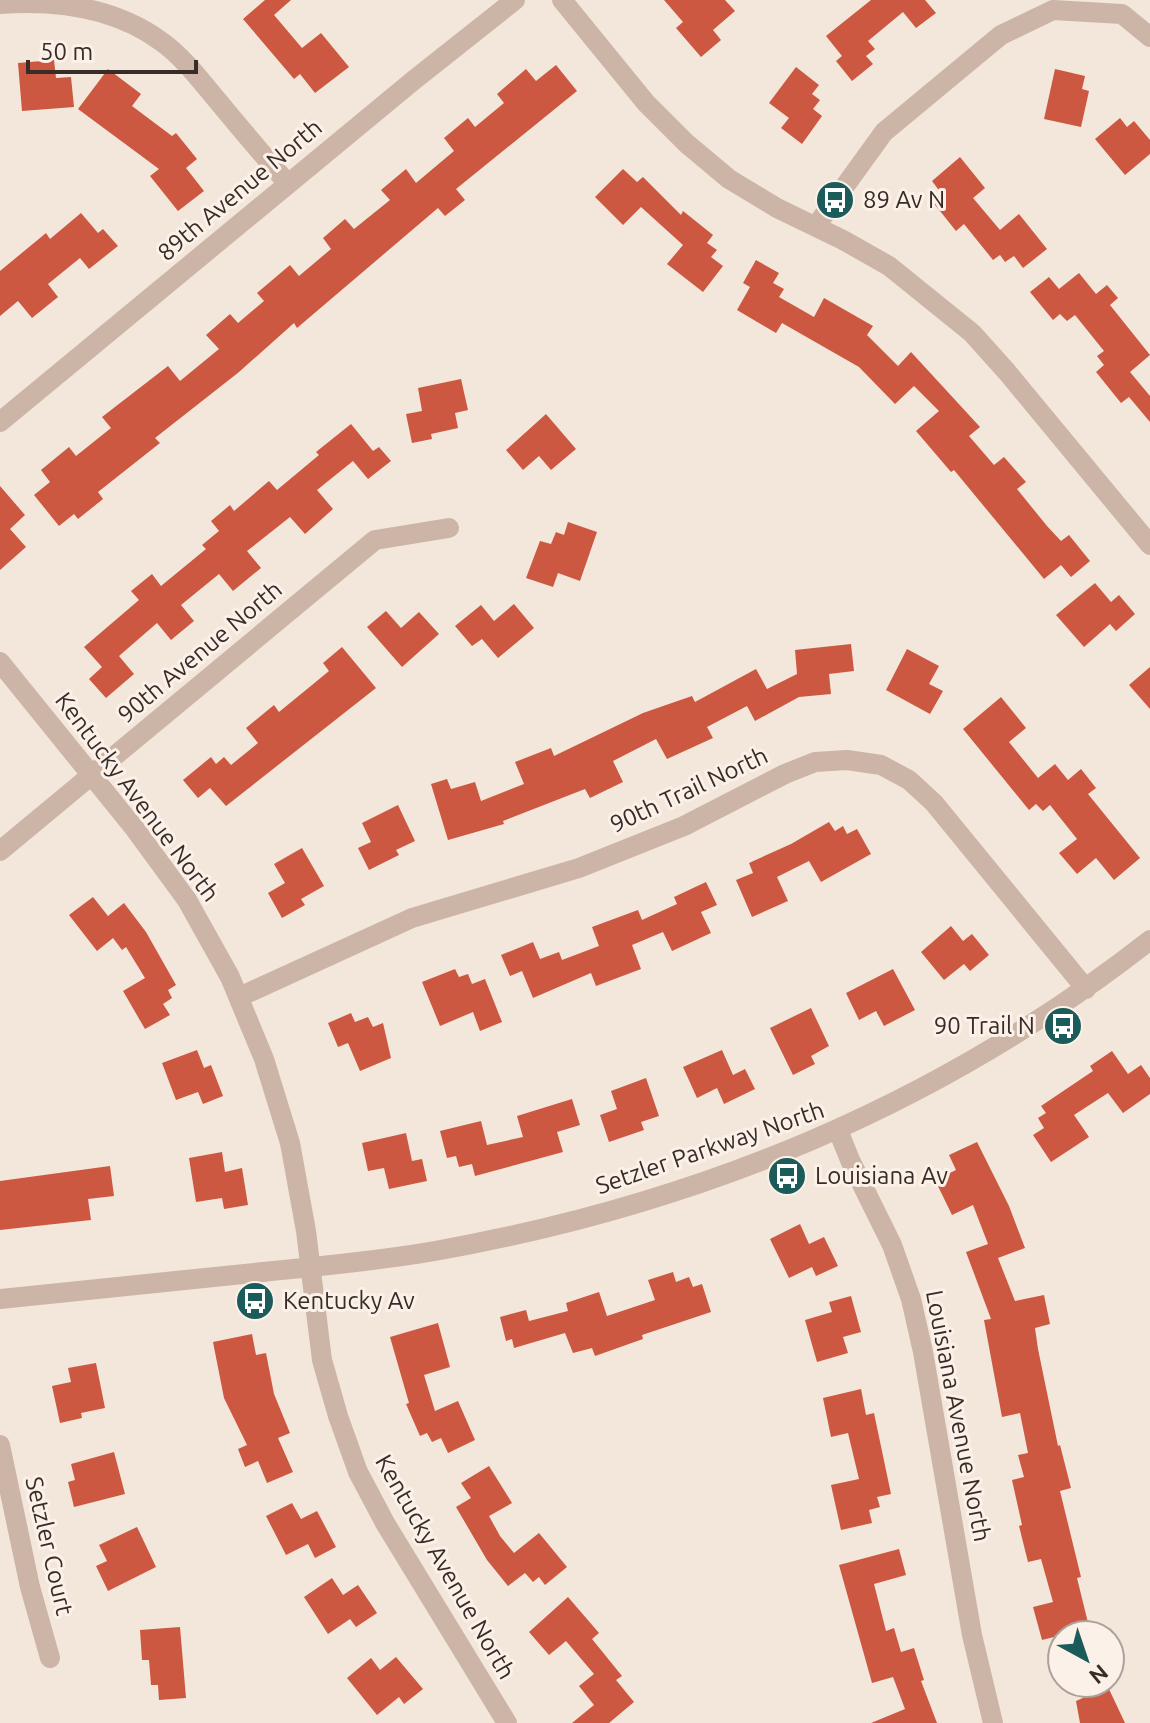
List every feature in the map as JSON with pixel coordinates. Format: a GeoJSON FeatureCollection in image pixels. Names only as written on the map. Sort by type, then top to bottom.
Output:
{"type":"FeatureCollection","features":[{"type":"Feature","properties":{"kind":"street","name":"89th Avenue North"},"geometry":{"type":"LineString","coordinates":[[0,422],[515,0]]}},
{"type":"Feature","properties":{"kind":"street"},"geometry":{"type":"LineString","coordinates":[[562,0],[646,103],[686,143],[729,179],[777,208],[889,266],[972,333],[1150,545]]}},
{"type":"Feature","properties":{"kind":"street"},"geometry":{"type":"LineString","coordinates":[[0,4],[34,1],[80,5],[123,19],[164,43],[196,75],[288,184]]}},
{"type":"Feature","properties":{"kind":"street"},"geometry":{"type":"LineString","coordinates":[[816,226],[884,132],[1001,35],[1053,10],[1122,14],[1150,37]]}},
{"type":"Feature","properties":{"kind":"street","name":"90th Avenue North"},"geometry":{"type":"LineString","coordinates":[[0,851],[375,540],[449,528]]}},
{"type":"Feature","properties":{"kind":"street","name":"Kentucky Avenue North"},"geometry":{"type":"LineString","coordinates":[[0,662],[92,775],[187,900],[239,997],[264,1059],[290,1143],[322,1360],[358,1472],[385,1523],[507,1723]]}},
{"type":"Feature","properties":{"kind":"street","name":"90th Trail North"},"geometry":{"type":"LineString","coordinates":[[239,997],[412,918],[579,868],[684,826],[805,766],[815,762],[847,760],[881,765],[909,780],[934,803],[1086,989]]}},
{"type":"Feature","properties":{"kind":"street","name":"Setzler Parkway North"},"geometry":{"type":"LineString","coordinates":[[0,1299],[432,1252],[551,1228],[671,1194],[838,1130],[991,1050],[1086,989],[1150,940]]}},
{"type":"Feature","properties":{"kind":"street","name":"Louisiana Avenue North"},"geometry":{"type":"LineString","coordinates":[[838,1130],[892,1245],[911,1299],[972,1635],[993,1723]]}},
{"type":"Feature","properties":{"kind":"street","name":"Setzler Court"},"geometry":{"type":"LineString","coordinates":[[0,1445],[30,1587],[50,1658]]}},
{"type":"Feature","properties":{"kind":"building"},"geometry":{"type":"Polygon","coordinates":[[[265,0],[291,0],[274,15],[302,48],[321,33],[349,67],[315,93],[300,74],[294,79],[243,19],[265,0]]]}},
{"type":"Feature","properties":{"kind":"building"},"geometry":{"type":"Polygon","coordinates":[[[664,0],[725,0],[735,11],[713,30],[721,40],[701,57],[676,28],[683,22],[664,0]]]}},
{"type":"Feature","properties":{"kind":"building"},"geometry":{"type":"Polygon","coordinates":[[[871,0],[925,0],[936,13],[916,28],[903,12],[868,41],[875,49],[866,56],[873,64],[852,81],[836,61],[842,56],[826,36],[871,0]]]}},
{"type":"Feature","properties":{"kind":"building"},"geometry":{"type":"Polygon","coordinates":[[[54,60],[56,78],[71,77],[74,107],[22,111],[18,63],[54,60]]]}},
{"type":"Feature","properties":{"kind":"building"},"geometry":{"type":"Polygon","coordinates":[[[556,65],[577,91],[456,189],[465,200],[445,216],[438,208],[297,328],[294,323],[239,372],[155,438],[160,443],[98,492],[103,499],[78,519],[74,514],[59,526],[34,495],[50,482],[41,470],[69,447],[76,456],[111,428],[102,417],[168,366],[180,381],[219,349],[206,335],[230,314],[238,323],[264,301],[257,293],[290,265],[299,276],[331,249],[323,238],[345,219],[354,229],[390,200],[381,190],[406,169],[416,183],[454,151],[444,138],[468,118],[475,127],[504,103],[497,94],[526,69],[536,81],[556,65]]]}},
{"type":"Feature","properties":{"kind":"building"},"geometry":{"type":"Polygon","coordinates":[[[796,67],[819,85],[812,94],[820,100],[813,109],[822,116],[802,144],[781,128],[789,118],[769,103],[796,67]]]}},
{"type":"Feature","properties":{"kind":"building"},"geometry":{"type":"Polygon","coordinates":[[[108,69],[141,94],[132,106],[172,136],[176,133],[197,159],[186,168],[204,191],[178,211],[150,176],[159,169],[78,109],[108,69]]]}},
{"type":"Feature","properties":{"kind":"building"},"geometry":{"type":"Polygon","coordinates":[[[1055,69],[1085,76],[1082,89],[1089,91],[1081,127],[1044,119],[1055,69]]]}},
{"type":"Feature","properties":{"kind":"building"},"geometry":{"type":"Polygon","coordinates":[[[1120,118],[1127,127],[1134,121],[1150,140],[1150,154],[1125,175],[1095,139],[1120,118]]]}},
{"type":"Feature","properties":{"kind":"building"},"geometry":{"type":"Polygon","coordinates":[[[960,157],[985,188],[973,198],[1000,230],[1019,214],[1047,249],[1023,268],[1014,256],[1005,262],[1000,255],[993,260],[964,224],[956,231],[932,201],[941,193],[932,181],[960,157]]]}},
{"type":"Feature","properties":{"kind":"building"},"geometry":{"type":"Polygon","coordinates":[[[623,169],[637,182],[643,177],[681,215],[683,211],[713,235],[707,243],[717,250],[711,257],[723,266],[703,292],[667,264],[683,245],[641,207],[623,225],[595,197],[623,169]]]}},
{"type":"Feature","properties":{"kind":"building"},"geometry":{"type":"Polygon","coordinates":[[[81,213],[98,233],[103,229],[118,246],[89,269],[80,258],[48,284],[58,297],[32,318],[18,301],[0,316],[0,271],[46,233],[50,239],[81,213]]]}},
{"type":"Feature","properties":{"kind":"building"},"geometry":{"type":"Polygon","coordinates":[[[756,260],[779,273],[773,283],[784,289],[779,297],[814,317],[824,298],[873,326],[867,335],[898,366],[911,352],[980,427],[969,436],[994,465],[1004,457],[1026,482],[1017,489],[1047,526],[1061,541],[1069,535],[1090,561],[1071,577],[1061,565],[1044,579],[954,470],[951,472],[916,431],[939,411],[914,386],[895,404],[859,367],[782,323],[776,333],[737,310],[750,287],[743,283],[756,260]]]}},
{"type":"Feature","properties":{"kind":"building"},"geometry":{"type":"Polygon","coordinates":[[[1079,273],[1096,294],[1107,285],[1118,298],[1110,305],[1150,355],[1130,372],[1150,396],[1150,422],[1129,397],[1121,403],[1096,372],[1104,365],[1097,356],[1104,351],[1075,315],[1067,321],[1060,314],[1053,320],[1030,292],[1049,277],[1059,289],[1079,273]]]}},
{"type":"Feature","properties":{"kind":"building"},"geometry":{"type":"Polygon","coordinates":[[[461,379],[468,410],[455,413],[458,428],[431,434],[432,439],[412,443],[406,414],[422,411],[418,388],[461,379]]]}},
{"type":"Feature","properties":{"kind":"building"},"geometry":{"type":"Polygon","coordinates":[[[546,414],[576,449],[551,470],[539,456],[523,470],[506,450],[546,414]]]}},
{"type":"Feature","properties":{"kind":"building"},"geometry":{"type":"Polygon","coordinates":[[[351,424],[373,451],[379,447],[391,461],[368,479],[353,461],[317,490],[333,509],[305,534],[290,517],[247,551],[261,568],[233,591],[219,574],[181,605],[194,621],[171,640],[157,623],[119,656],[134,674],[106,698],[89,679],[102,667],[84,647],[139,600],[131,591],[152,574],[161,586],[206,549],[202,545],[219,531],[211,521],[230,505],[234,511],[269,481],[277,490],[319,455],[316,452],[351,424]]]}},
{"type":"Feature","properties":{"kind":"building"},"geometry":{"type":"Polygon","coordinates":[[[0,486],[25,515],[10,529],[26,547],[0,570],[0,486]]]}},
{"type":"Feature","properties":{"kind":"building"},"geometry":{"type":"Polygon","coordinates":[[[568,522],[597,532],[580,581],[558,573],[553,587],[526,578],[540,541],[551,544],[556,532],[564,535],[568,522]]]}},
{"type":"Feature","properties":{"kind":"building"},"geometry":{"type":"Polygon","coordinates":[[[1095,583],[1111,602],[1119,595],[1135,614],[1116,631],[1110,624],[1084,647],[1056,615],[1095,583]]]}},
{"type":"Feature","properties":{"kind":"building"},"geometry":{"type":"Polygon","coordinates":[[[514,604],[534,628],[498,658],[482,639],[472,646],[455,626],[481,605],[494,621],[514,604]]]}},
{"type":"Feature","properties":{"kind":"building"},"geometry":{"type":"Polygon","coordinates":[[[386,611],[401,628],[419,612],[439,634],[402,667],[367,627],[386,611]]]}},
{"type":"Feature","properties":{"kind":"building"},"geometry":{"type":"Polygon","coordinates":[[[851,644],[854,671],[829,674],[831,694],[799,697],[755,721],[747,706],[707,727],[713,738],[667,759],[656,739],[613,761],[623,782],[590,798],[585,789],[503,821],[504,824],[448,840],[431,784],[447,779],[451,789],[475,782],[481,801],[524,784],[515,762],[551,748],[554,756],[643,713],[692,696],[695,702],[756,669],[767,689],[797,674],[795,650],[851,644]]]}},
{"type":"Feature","properties":{"kind":"building"},"geometry":{"type":"Polygon","coordinates":[[[342,647],[376,688],[226,806],[210,788],[198,798],[183,780],[211,757],[216,764],[224,757],[231,765],[258,743],[246,728],[274,705],[279,712],[329,671],[323,663],[342,647]]]}},
{"type":"Feature","properties":{"kind":"building"},"geometry":{"type":"Polygon","coordinates":[[[907,649],[939,666],[929,684],[943,691],[930,714],[886,690],[907,649]]]}},
{"type":"Feature","properties":{"kind":"building"},"geometry":{"type":"Polygon","coordinates":[[[1150,667],[1150,709],[1129,685],[1150,667]]]}},
{"type":"Feature","properties":{"kind":"building"},"geometry":{"type":"Polygon","coordinates":[[[1001,697],[1026,728],[1009,742],[1038,778],[1055,764],[1068,780],[1081,769],[1096,788],[1088,794],[1140,858],[1114,880],[1096,858],[1077,874],[1059,853],[1077,839],[1050,805],[1043,811],[1036,804],[1029,810],[963,729],[1001,697]]]}},
{"type":"Feature","properties":{"kind":"building"},"geometry":{"type":"Polygon","coordinates":[[[398,805],[415,841],[396,850],[399,855],[369,870],[358,848],[371,842],[362,823],[398,805]]]}},
{"type":"Feature","properties":{"kind":"building"},"geometry":{"type":"Polygon","coordinates":[[[829,822],[835,831],[843,826],[847,834],[857,829],[871,854],[821,882],[809,861],[777,877],[788,901],[752,917],[736,880],[753,873],[749,863],[829,822]]]}},
{"type":"Feature","properties":{"kind":"building"},"geometry":{"type":"Polygon","coordinates":[[[302,848],[324,886],[301,899],[305,905],[282,918],[268,893],[285,883],[274,864],[302,848]]]}},
{"type":"Feature","properties":{"kind":"building"},"geometry":{"type":"Polygon","coordinates":[[[706,882],[717,905],[701,912],[711,933],[672,951],[663,932],[632,945],[641,969],[596,986],[591,973],[533,998],[522,971],[510,976],[501,955],[533,942],[540,959],[559,952],[562,960],[599,946],[592,927],[638,910],[642,920],[677,904],[674,897],[706,882]]]}},
{"type":"Feature","properties":{"kind":"building"},"geometry":{"type":"Polygon","coordinates":[[[93,897],[108,916],[124,903],[146,932],[176,985],[168,990],[172,998],[163,1004],[170,1015],[145,1029],[123,991],[145,978],[126,947],[122,950],[113,938],[97,951],[69,915],[93,897]]]}},
{"type":"Feature","properties":{"kind":"building"},"geometry":{"type":"Polygon","coordinates":[[[951,926],[963,941],[972,934],[989,955],[970,971],[964,964],[944,980],[921,952],[951,926]]]}},
{"type":"Feature","properties":{"kind":"building"},"geometry":{"type":"Polygon","coordinates":[[[455,969],[459,977],[468,974],[472,984],[485,979],[502,1022],[480,1031],[473,1012],[440,1026],[422,982],[455,969]]]}},
{"type":"Feature","properties":{"kind":"building"},"geometry":{"type":"Polygon","coordinates":[[[893,969],[915,1010],[884,1026],[876,1011],[859,1020],[846,993],[893,969]]]}},
{"type":"Feature","properties":{"kind":"building"},"geometry":{"type":"Polygon","coordinates":[[[811,1008],[829,1046],[811,1056],[815,1064],[793,1075],[770,1028],[811,1008]]]}},
{"type":"Feature","properties":{"kind":"building"},"geometry":{"type":"Polygon","coordinates":[[[351,1013],[355,1022],[368,1017],[373,1027],[383,1023],[391,1058],[360,1071],[348,1043],[338,1047],[328,1023],[351,1013]]]}},
{"type":"Feature","properties":{"kind":"building"},"geometry":{"type":"Polygon","coordinates":[[[197,1050],[204,1068],[211,1065],[223,1096],[203,1104],[198,1092],[176,1100],[162,1063],[197,1050]]]}},
{"type":"Feature","properties":{"kind":"building"},"geometry":{"type":"Polygon","coordinates":[[[722,1050],[733,1075],[745,1069],[755,1089],[724,1104],[717,1088],[697,1098],[683,1067],[722,1050]]]}},
{"type":"Feature","properties":{"kind":"building"},"geometry":{"type":"Polygon","coordinates":[[[1112,1051],[1128,1074],[1141,1065],[1150,1078],[1150,1094],[1123,1113],[1108,1093],[1074,1115],[1089,1137],[1051,1162],[1033,1135],[1044,1128],[1038,1118],[1046,1113],[1041,1106],[1093,1071],[1090,1066],[1112,1051]]]}},
{"type":"Feature","properties":{"kind":"building"},"geometry":{"type":"Polygon","coordinates":[[[646,1078],[659,1116],[641,1122],[644,1130],[609,1142],[600,1115],[617,1109],[611,1091],[646,1078]]]}},
{"type":"Feature","properties":{"kind":"building"},"geometry":{"type":"Polygon","coordinates":[[[572,1099],[580,1125],[557,1132],[563,1152],[475,1176],[472,1164],[459,1167],[456,1156],[447,1158],[440,1131],[481,1121],[487,1145],[523,1137],[517,1116],[572,1099]]]}},
{"type":"Feature","properties":{"kind":"building"},"geometry":{"type":"Polygon","coordinates":[[[406,1133],[412,1161],[422,1159],[427,1181],[389,1189],[384,1168],[368,1171],[362,1143],[406,1133]]]}},
{"type":"Feature","properties":{"kind":"building"},"geometry":{"type":"Polygon","coordinates":[[[977,1142],[1009,1206],[1025,1248],[998,1258],[1015,1301],[1044,1295],[1050,1324],[1035,1328],[1058,1446],[1071,1488],[1060,1491],[1081,1577],[1077,1578],[1087,1619],[1046,1619],[1046,1639],[1042,1640],[1033,1607],[1053,1602],[1041,1559],[1028,1562],[1012,1480],[1024,1477],[1018,1455],[1028,1453],[1020,1413],[1002,1417],[984,1320],[991,1319],[966,1252],[988,1244],[973,1205],[952,1215],[935,1180],[956,1170],[949,1155],[977,1142]]]}},
{"type":"Feature","properties":{"kind":"building"},"geometry":{"type":"Polygon","coordinates":[[[222,1152],[225,1172],[242,1168],[248,1205],[224,1209],[222,1198],[196,1202],[189,1158],[222,1152]]]}},
{"type":"Feature","properties":{"kind":"building"},"geometry":{"type":"Polygon","coordinates":[[[110,1166],[114,1196],[88,1199],[91,1220],[0,1230],[0,1181],[110,1166]]]}},
{"type":"Feature","properties":{"kind":"building"},"geometry":{"type":"Polygon","coordinates":[[[800,1224],[809,1244],[824,1237],[838,1266],[816,1276],[812,1267],[789,1278],[770,1239],[800,1224]]]}},
{"type":"Feature","properties":{"kind":"building"},"geometry":{"type":"Polygon","coordinates":[[[673,1272],[676,1282],[689,1277],[693,1287],[702,1284],[711,1312],[642,1335],[643,1339],[595,1356],[592,1348],[573,1353],[565,1333],[514,1348],[512,1339],[506,1341],[500,1317],[526,1310],[529,1321],[568,1311],[566,1303],[599,1292],[607,1316],[655,1300],[648,1280],[673,1272]]]}},
{"type":"Feature","properties":{"kind":"building"},"geometry":{"type":"Polygon","coordinates":[[[851,1296],[861,1332],[843,1337],[848,1353],[817,1362],[805,1320],[832,1312],[829,1302],[851,1296]]]}},
{"type":"Feature","properties":{"kind":"building"},"geometry":{"type":"Polygon","coordinates":[[[438,1323],[450,1367],[424,1375],[435,1411],[458,1401],[475,1440],[448,1453],[441,1438],[432,1442],[427,1433],[420,1436],[406,1404],[409,1403],[390,1337],[438,1323]]]}},
{"type":"Feature","properties":{"kind":"building"},"geometry":{"type":"Polygon","coordinates":[[[252,1334],[256,1355],[266,1353],[274,1394],[290,1433],[278,1438],[293,1472],[267,1483],[258,1461],[245,1467],[238,1449],[247,1445],[224,1398],[213,1342],[252,1334]]]}},
{"type":"Feature","properties":{"kind":"building"},"geometry":{"type":"Polygon","coordinates":[[[96,1363],[105,1408],[81,1413],[82,1418],[60,1423],[52,1386],[71,1382],[68,1368],[96,1363]]]}},
{"type":"Feature","properties":{"kind":"building"},"geometry":{"type":"Polygon","coordinates":[[[861,1389],[866,1415],[874,1413],[891,1494],[877,1497],[880,1507],[869,1510],[872,1523],[841,1530],[831,1485],[859,1479],[848,1433],[831,1437],[823,1398],[861,1389]]]}},
{"type":"Feature","properties":{"kind":"building"},"geometry":{"type":"Polygon","coordinates":[[[114,1452],[125,1494],[74,1507],[68,1482],[75,1480],[71,1464],[114,1452]]]}},
{"type":"Feature","properties":{"kind":"building"},"geometry":{"type":"Polygon","coordinates":[[[489,1466],[512,1503],[489,1516],[500,1536],[514,1553],[539,1533],[567,1567],[545,1585],[539,1577],[533,1582],[525,1573],[508,1586],[487,1560],[456,1507],[471,1498],[461,1483],[489,1466]]]}},
{"type":"Feature","properties":{"kind":"building"},"geometry":{"type":"Polygon","coordinates":[[[292,1503],[301,1519],[317,1511],[336,1547],[315,1558],[308,1544],[286,1555],[266,1516],[292,1503]]]}},
{"type":"Feature","properties":{"kind":"building"},"geometry":{"type":"Polygon","coordinates":[[[137,1527],[156,1567],[108,1591],[96,1566],[107,1561],[99,1545],[137,1527]]]}},
{"type":"Feature","properties":{"kind":"building"},"geometry":{"type":"Polygon","coordinates":[[[899,1549],[906,1575],[874,1584],[886,1631],[894,1628],[901,1652],[914,1648],[924,1680],[921,1681],[937,1723],[871,1723],[905,1709],[893,1677],[872,1683],[839,1565],[899,1549]]]}},
{"type":"Feature","properties":{"kind":"building"},"geometry":{"type":"Polygon","coordinates":[[[332,1578],[343,1595],[358,1585],[377,1613],[356,1627],[350,1619],[328,1634],[304,1597],[332,1578]]]}},
{"type":"Feature","properties":{"kind":"building"},"geometry":{"type":"Polygon","coordinates":[[[568,1597],[599,1633],[592,1639],[622,1676],[616,1680],[634,1702],[609,1723],[572,1723],[594,1705],[579,1686],[594,1674],[566,1641],[549,1655],[529,1632],[568,1597]]]}},
{"type":"Feature","properties":{"kind":"building"},"geometry":{"type":"Polygon","coordinates":[[[180,1627],[186,1698],[159,1700],[158,1685],[151,1685],[149,1660],[142,1660],[140,1630],[180,1627]]]}},
{"type":"Feature","properties":{"kind":"building"},"geometry":{"type":"Polygon","coordinates":[[[396,1657],[423,1689],[404,1704],[399,1697],[377,1715],[347,1678],[371,1658],[380,1670],[396,1657]]]}},
{"type":"Feature","properties":{"kind":"building"},"geometry":{"type":"Polygon","coordinates":[[[1114,1699],[1125,1723],[1080,1723],[1076,1701],[1114,1699]]]}},
{"type":"Feature","properties":{"kind":"place","name":"89 Av N"},"geometry":{"type":"Point","coordinates":[835,200]}},
{"type":"Feature","properties":{"kind":"place","name":"90 Trail N"},"geometry":{"type":"Point","coordinates":[1063,1026]}},
{"type":"Feature","properties":{"kind":"place","name":"Louisiana Av"},"geometry":{"type":"Point","coordinates":[787,1176]}},
{"type":"Feature","properties":{"kind":"place","name":"Kentucky Av"},"geometry":{"type":"Point","coordinates":[255,1301]}}]}
